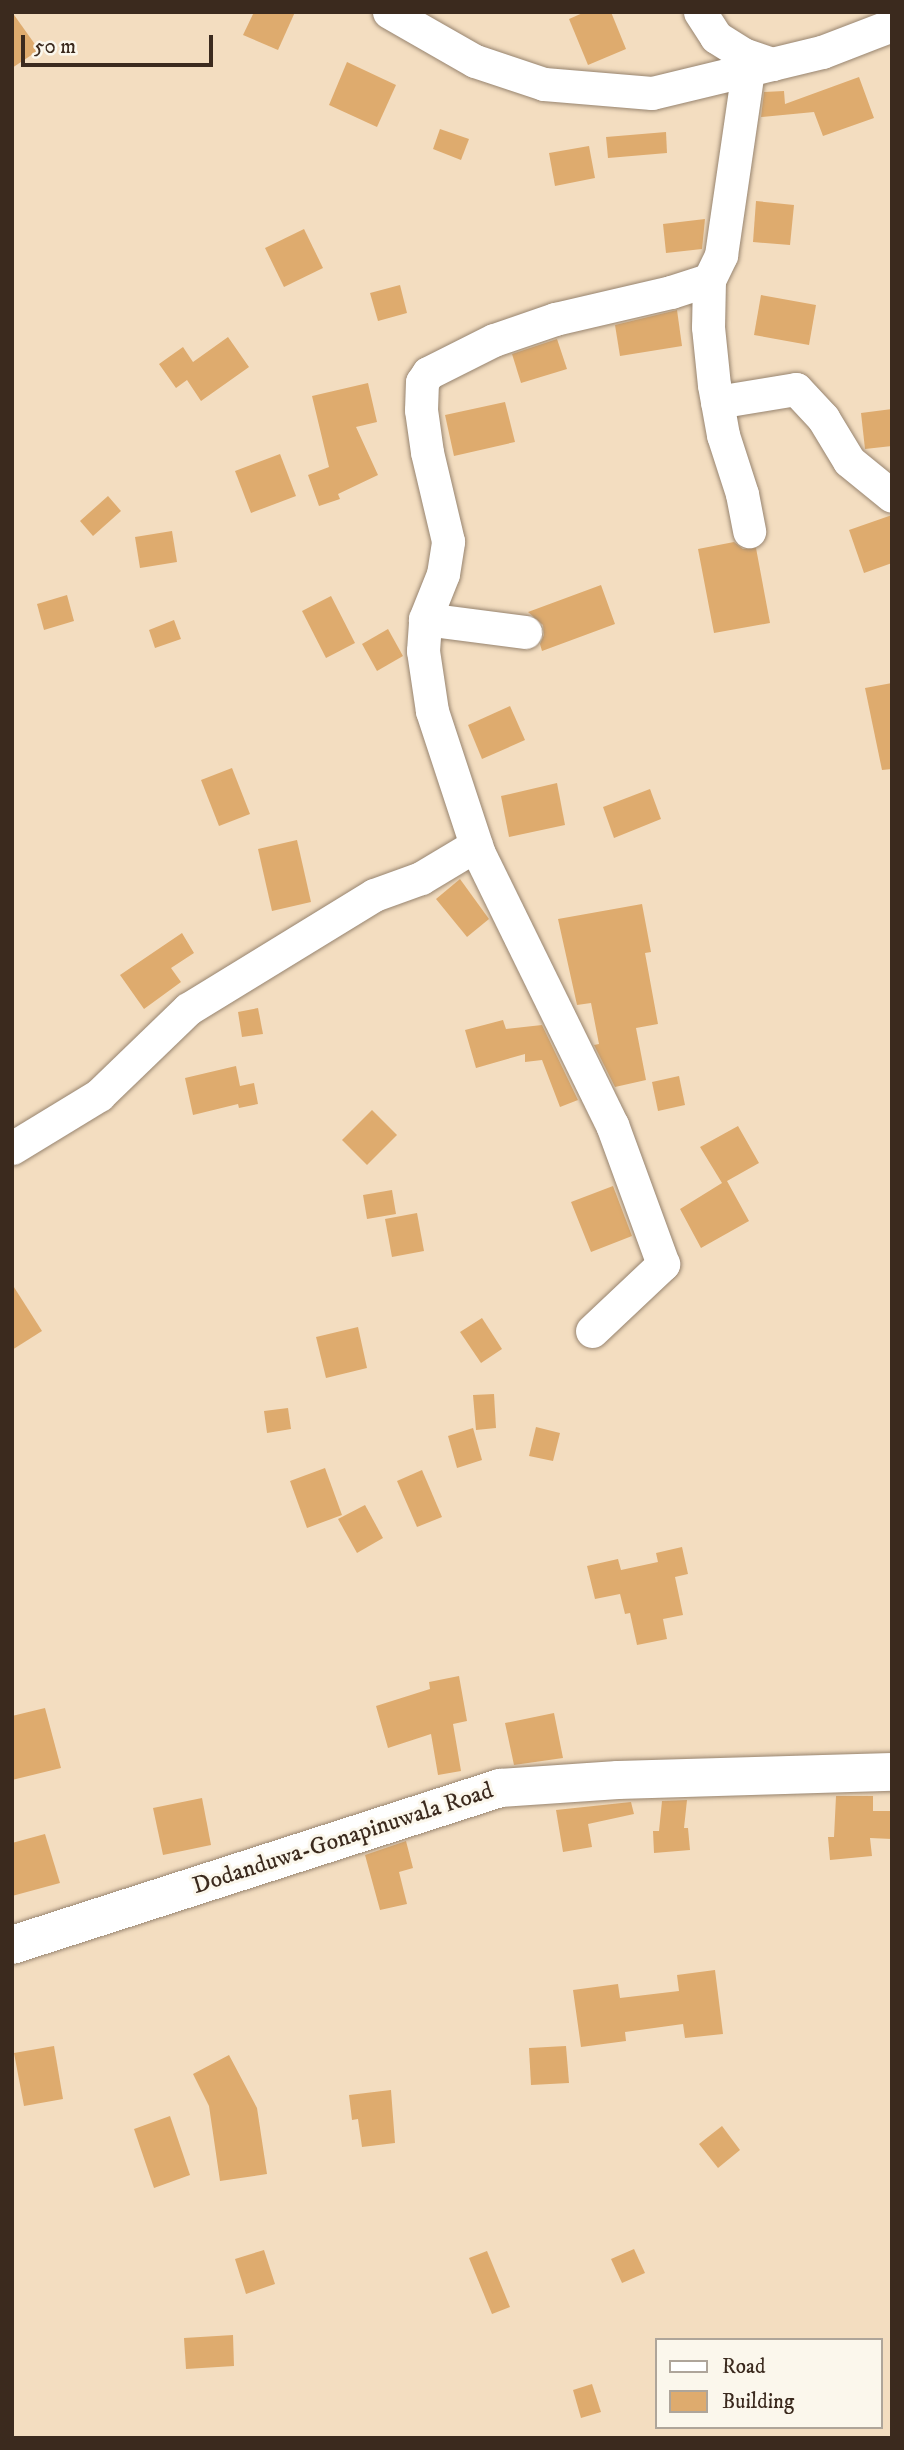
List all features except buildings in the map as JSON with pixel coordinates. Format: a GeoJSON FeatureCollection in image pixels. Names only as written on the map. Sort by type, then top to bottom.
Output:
{"type":"FeatureCollection","features":[{"type":"Feature","properties":{"kind":"main road","name":"Dodanduwa-Gonapinuwala Road"},"geometry":{"type":"LineString","coordinates":[[12,1945],[500,1787],[618,1780],[892,1772]]}},
{"type":"Feature","properties":{"kind":"street"},"geometry":{"type":"LineString","coordinates":[[389,12],[475,61],[544,84],[652,93],[822,52],[892,25]]}},
{"type":"Feature","properties":{"kind":"street"},"geometry":{"type":"LineString","coordinates":[[700,12],[716,37],[760,67]]}},
{"type":"Feature","properties":{"kind":"street"},"geometry":{"type":"LineString","coordinates":[[748,531],[717,402],[708,327],[709,279],[720,255],[760,67]]}},
{"type":"Feature","properties":{"kind":"street"},"geometry":{"type":"LineString","coordinates":[[592,1331],[663,1264],[612,1125],[496,893],[476,845],[432,710],[423,651],[425,619],[443,574],[448,541],[427,452],[421,410],[422,382],[428,373],[494,340],[555,318],[671,292],[709,279]]}},
{"type":"Feature","properties":{"kind":"street"},"geometry":{"type":"LineString","coordinates":[[717,402],[796,388],[823,418],[849,461],[892,496]]}},
{"type":"Feature","properties":{"kind":"street"},"geometry":{"type":"LineString","coordinates":[[425,619],[525,632]]}},
{"type":"Feature","properties":{"kind":"street"},"geometry":{"type":"LineString","coordinates":[[12,1148],[99,1095],[188,1009],[374,895],[421,878],[476,845]]}}]}
